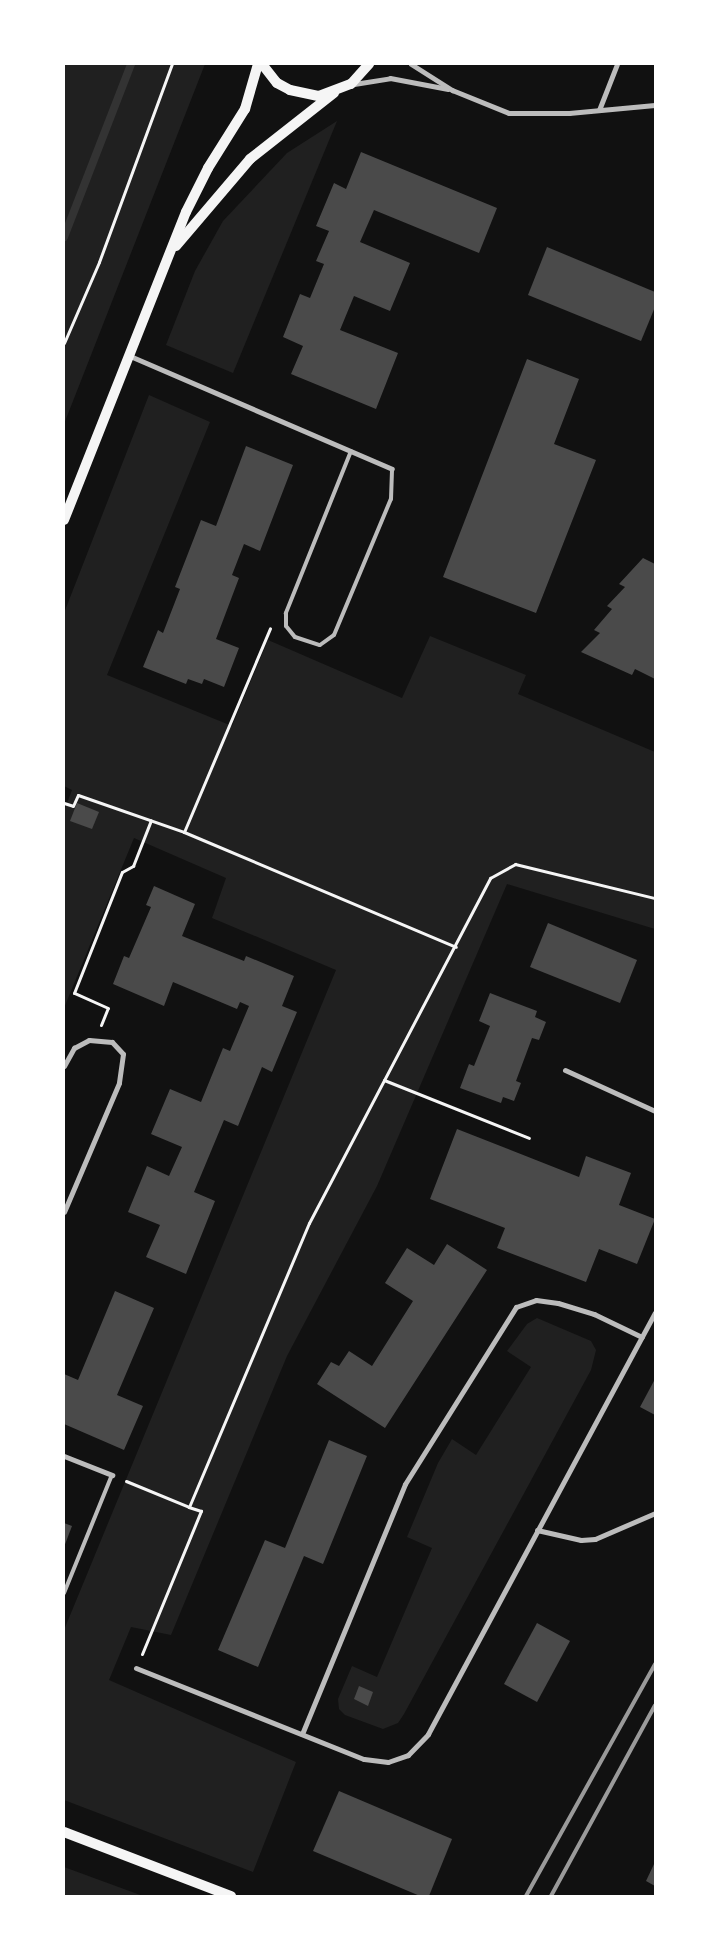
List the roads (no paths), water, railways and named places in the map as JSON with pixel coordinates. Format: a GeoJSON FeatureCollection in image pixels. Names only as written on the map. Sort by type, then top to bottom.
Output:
{"type":"FeatureCollection","features":[{"type":"Feature","properties":{"kind":"main road"},"geometry":{"type":"LineString","coordinates":[[64,520],[193,196],[245,109],[258,64]]}},
{"type":"Feature","properties":{"kind":"main road"},"geometry":{"type":"LineString","coordinates":[[262,64],[277,83],[290,90],[319,96],[334,93]]}},
{"type":"Feature","properties":{"kind":"main road"},"geometry":{"type":"LineString","coordinates":[[172,251],[244,164],[334,93],[351,84],[368,64]]}},
{"type":"Feature","properties":{"kind":"main road"},"geometry":{"type":"LineString","coordinates":[[64,1832],[231,1896]]}},
{"type":"Feature","properties":{"kind":"street"},"geometry":{"type":"LineString","coordinates":[[411,64],[452,90]]}},
{"type":"Feature","properties":{"kind":"street"},"geometry":{"type":"LineString","coordinates":[[599,110],[616,64]]}},
{"type":"Feature","properties":{"kind":"street"},"geometry":{"type":"LineString","coordinates":[[351,84],[390,78],[452,90],[517,114],[655,105]]}},
{"type":"Feature","properties":{"kind":"street"},"geometry":{"type":"LineString","coordinates":[[130,356],[392,469]]}},
{"type":"Feature","properties":{"kind":"street"},"geometry":{"type":"LineString","coordinates":[[64,1066],[74,1048],[95,1040],[117,1045],[123,1054],[122,1073],[80,1181],[64,1212]]}},
{"type":"Feature","properties":{"kind":"street"},"geometry":{"type":"LineString","coordinates":[[566,1070],[655,1111]]}},
{"type":"Feature","properties":{"kind":"street"},"geometry":{"type":"LineString","coordinates":[[302,1734],[405,1484],[512,1312],[528,1301],[558,1303],[594,1314],[642,1337]]}},
{"type":"Feature","properties":{"kind":"street"},"geometry":{"type":"LineString","coordinates":[[136,1668],[372,1761],[396,1760],[414,1751],[428,1734],[655,1312]]}},
{"type":"Feature","properties":{"kind":"street"},"geometry":{"type":"LineString","coordinates":[[64,1456],[112,1475]]}},
{"type":"Feature","properties":{"kind":"street"},"geometry":{"type":"LineString","coordinates":[[537,1530],[581,1540],[595,1539],[655,1513]]}},
{"type":"Feature","properties":{"kind":"lane"},"geometry":{"type":"LineString","coordinates":[[351,451],[288,608],[285,622],[292,635],[312,644],[326,643],[334,635],[391,499],[392,469]]}},
{"type":"Feature","properties":{"kind":"lane"},"geometry":{"type":"LineString","coordinates":[[64,1593],[112,1475]]}},
{"type":"Feature","properties":{"kind":"waterway"},"geometry":{"type":"LineString","coordinates":[[64,237],[131,64]]}},
{"type":"Feature","properties":{"kind":"railway"},"geometry":{"type":"LineString","coordinates":[[526,1896],[655,1664]]}},
{"type":"Feature","properties":{"kind":"railway"},"geometry":{"type":"LineString","coordinates":[[551,1896],[655,1705]]}}]}
